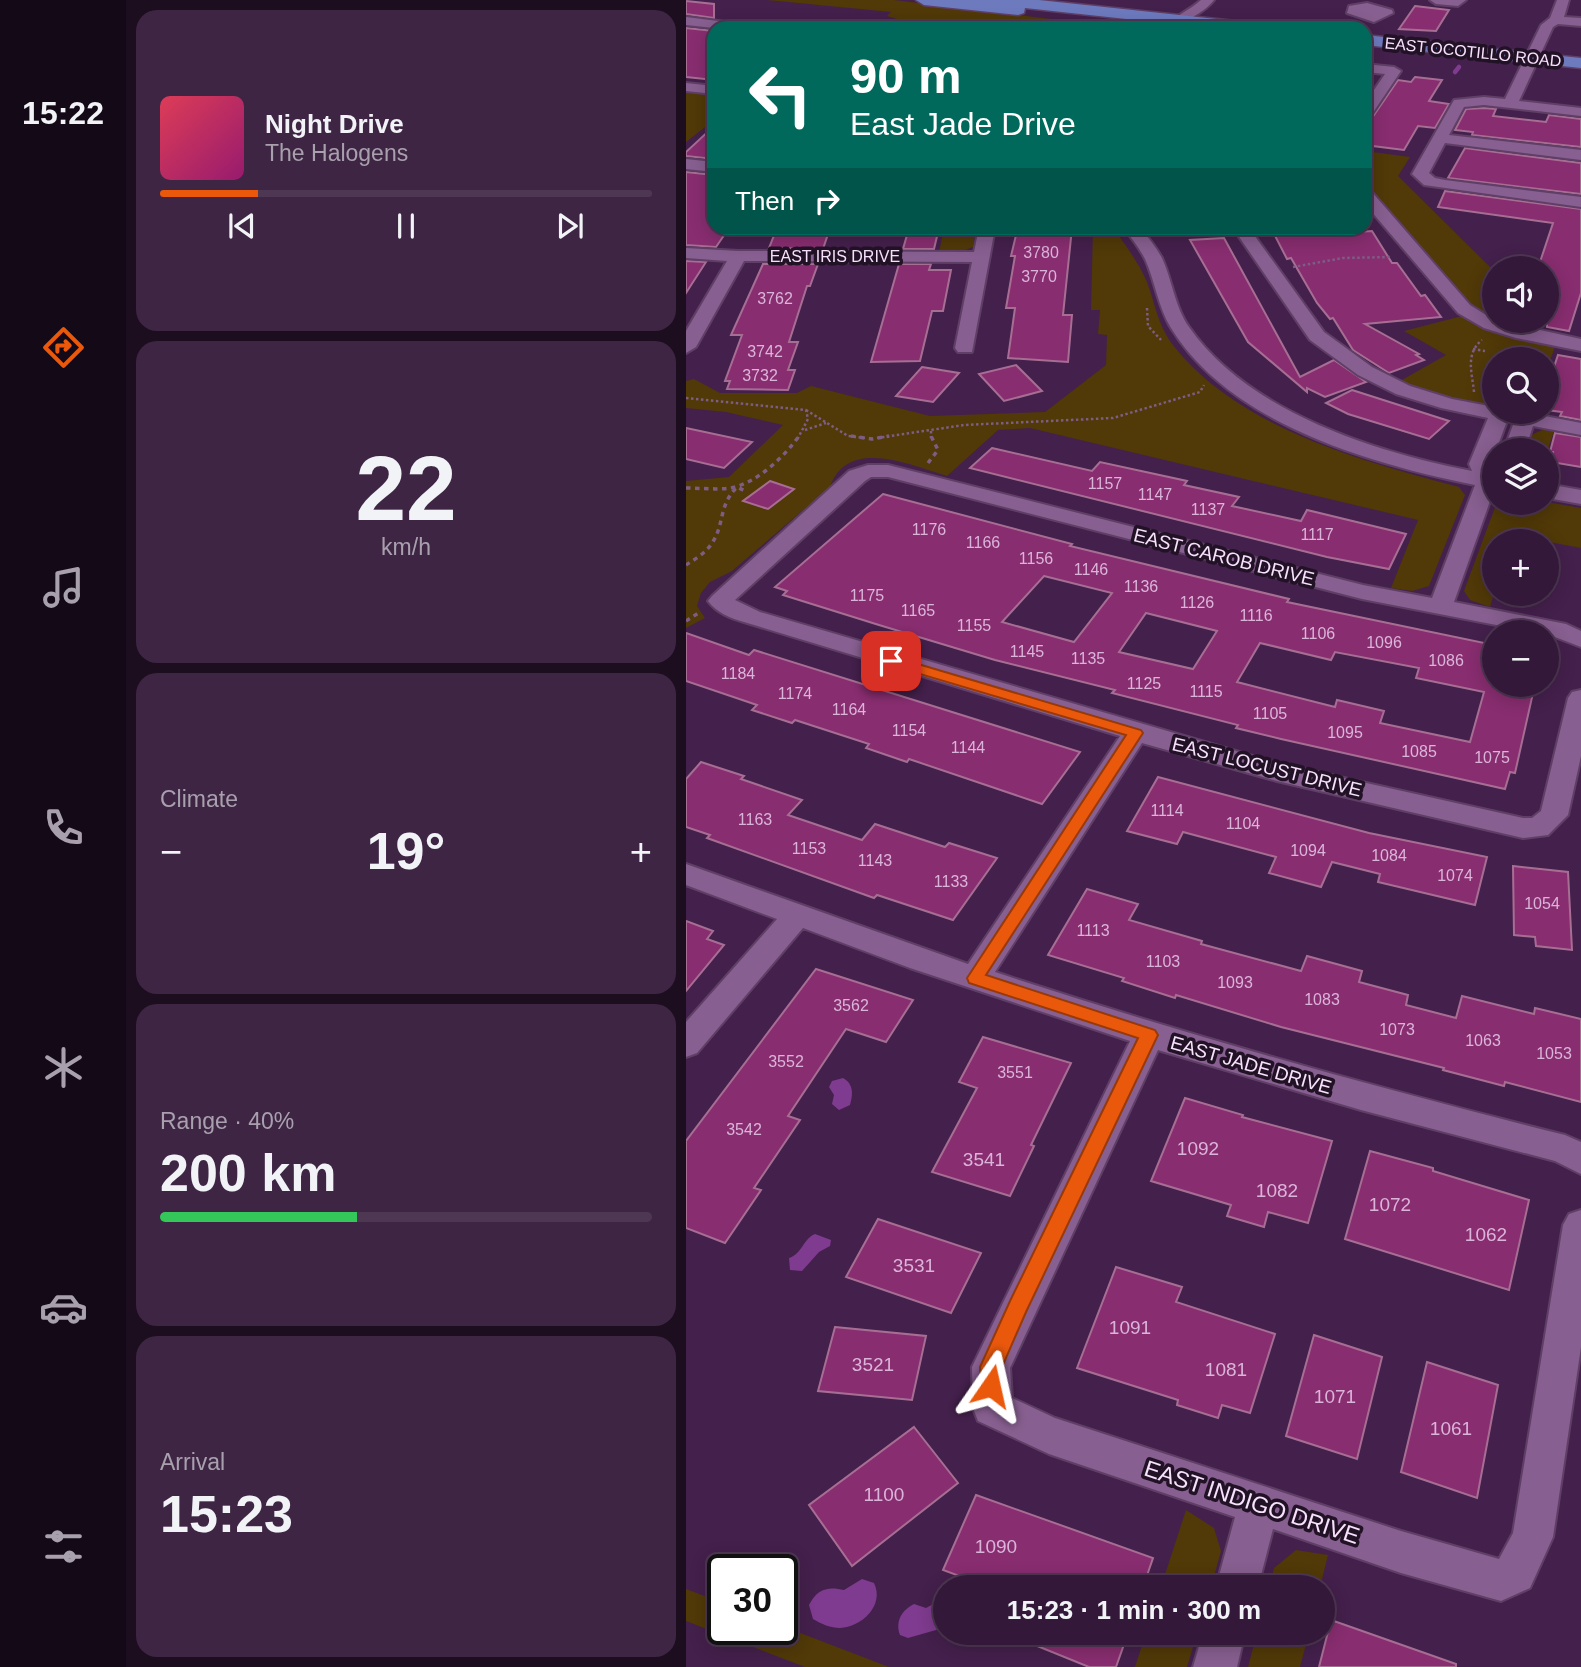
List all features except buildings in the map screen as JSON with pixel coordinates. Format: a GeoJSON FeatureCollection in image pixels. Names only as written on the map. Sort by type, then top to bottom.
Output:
{"type":"FeatureCollection","features":[{"type":"Feature","properties":{"kind":"main road"},"geometry":{"type":"LineString","coordinates":[[924,0],[1127,21]]}},
{"type":"Feature","properties":{"kind":"main road"},"geometry":{"type":"LineString","coordinates":[[995,0],[1140,21]]}},
{"type":"Feature","properties":{"kind":"main road","name":"EAST OCOTILLO ROAD"},"geometry":{"type":"LineString","coordinates":[[1372,40],[1548,53],[1581,63]]}},
{"type":"Feature","properties":{"kind":"main road","name":"EAST OCOTILLO ROAD"},"geometry":{"type":"LineString","coordinates":[[1372,49],[1548,53],[1581,72]]}},
{"type":"Feature","properties":{"kind":"street"},"geometry":{"type":"LineString","coordinates":[[1175,21],[1176,13],[1189,0]]}},
{"type":"Feature","properties":{"kind":"street"},"geometry":{"type":"LineString","coordinates":[[1183,21],[1208,0]]}},
{"type":"Feature","properties":{"kind":"street"},"geometry":{"type":"LineString","coordinates":[[1436,0],[1459,1]]}},
{"type":"Feature","properties":{"kind":"street"},"geometry":{"type":"LineString","coordinates":[[1556,20],[1563,0]]}},
{"type":"Feature","properties":{"kind":"street"},"geometry":{"type":"LineString","coordinates":[[1518,105],[1526,87],[1566,26],[1556,20]]}},
{"type":"Feature","properties":{"kind":"street"},"geometry":{"type":"LineString","coordinates":[[1548,53],[1542,37],[1548,25],[1556,20],[1581,22]]}},
{"type":"Feature","properties":{"kind":"street"},"geometry":{"type":"LineString","coordinates":[[686,21],[707,24]]}},
{"type":"Feature","properties":{"kind":"street"},"geometry":{"type":"LineString","coordinates":[[1542,37],[1548,53]]}},
{"type":"Feature","properties":{"kind":"street"},"geometry":{"type":"LineString","coordinates":[[1372,69],[1394,71],[1372,104]]}},
{"type":"Feature","properties":{"kind":"street"},"geometry":{"type":"LineString","coordinates":[[686,87],[707,89]]}},
{"type":"Feature","properties":{"kind":"street"},"geometry":{"type":"LineString","coordinates":[[1581,112],[1474,100],[1459,103],[1420,174],[1430,182],[1581,202]]}},
{"type":"Feature","properties":{"kind":"street"},"geometry":{"type":"LineString","coordinates":[[1439,138],[1581,155]]}},
{"type":"Feature","properties":{"kind":"street"},"geometry":{"type":"LineString","coordinates":[[686,164],[707,166]]}},
{"type":"Feature","properties":{"kind":"street"},"geometry":{"type":"LineString","coordinates":[[1372,202],[1464,309],[1482,318]]}},
{"type":"Feature","properties":{"kind":"street"},"geometry":{"type":"LineString","coordinates":[[965,348],[985,235]]}},
{"type":"Feature","properties":{"kind":"street"},"geometry":{"type":"LineString","coordinates":[[1137,235],[1152,256],[1179,327],[1204,360],[1231,383],[1328,436],[1411,464],[1482,477]]}},
{"type":"Feature","properties":{"kind":"street"},"geometry":{"type":"LineString","coordinates":[[1246,235],[1317,336],[1341,356],[1403,390],[1482,412]]}},
{"type":"Feature","properties":{"kind":"street","name":"EAST IRIS DRIVE"},"geometry":{"type":"LineString","coordinates":[[686,253],[738,256],[983,257]]}},
{"type":"Feature","properties":{"kind":"street"},"geometry":{"type":"LineString","coordinates":[[686,347],[738,256]]}},
{"type":"Feature","properties":{"kind":"street"},"geometry":{"type":"LineString","coordinates":[[1521,333],[1581,345]]}},
{"type":"Feature","properties":{"kind":"street"},"geometry":{"type":"LineString","coordinates":[[1550,424],[1581,429]]}},
{"type":"Feature","properties":{"kind":"street","name":"EAST CAROB DRIVE"},"geometry":{"type":"LineString","coordinates":[[720,601],[857,476],[868,471],[888,471],[1232,561],[1440,608],[1557,629],[1581,639]]}},
{"type":"Feature","properties":{"kind":"street"},"geometry":{"type":"LineString","coordinates":[[1559,493],[1581,497]]}},
{"type":"Feature","properties":{"kind":"street"},"geometry":{"type":"LineString","coordinates":[[1440,608],[1482,504]]}},
{"type":"Feature","properties":{"kind":"street","name":"EAST LOCUST DRIVE"},"geometry":{"type":"LineString","coordinates":[[720,601],[734,611],[764,621],[1135,733],[1290,775],[1508,826],[1538,828],[1555,813],[1581,698]]}},
{"type":"Feature","properties":{"kind":"street"},"geometry":{"type":"LineString","coordinates":[[975,978],[1135,733]]}},
{"type":"Feature","properties":{"kind":"street","name":"EAST JADE DRIVE"},"geometry":{"type":"LineString","coordinates":[[686,874],[975,978],[1149,1035],[1373,1100],[1565,1149],[1581,1160]]}},
{"type":"Feature","properties":{"kind":"street"},"geometry":{"type":"LineString","coordinates":[[686,1044],[798,915]]}},
{"type":"Feature","properties":{"kind":"street","name":"EAST INDIGO DRIVE"},"geometry":{"type":"LineString","coordinates":[[1149,1035],[990,1372],[994,1394],[992,1408],[1049,1435],[1501,1580],[1515,1573],[1531,1543],[1537,1517],[1581,1225]]}},
{"type":"Feature","properties":{"kind":"street"},"geometry":{"type":"LineString","coordinates":[[1240,1575],[1259,1504]]}},
{"type":"Feature","properties":{"kind":"street"},"geometry":{"type":"LineString","coordinates":[[1215,1667],[1221,1645]]}},
{"type":"Feature","properties":{"kind":"path"},"geometry":{"type":"LineString","coordinates":[[1271,270],[1343,258],[1417,254]]}},
{"type":"Feature","properties":{"kind":"path"},"geometry":{"type":"LineString","coordinates":[[1147,299],[1148,326],[1167,344]]}},
{"type":"Feature","properties":{"kind":"path"},"geometry":{"type":"LineString","coordinates":[[1468,409],[1475,394],[1469,365],[1473,349],[1493,333]]}},
{"type":"Feature","properties":{"kind":"path"},"geometry":{"type":"LineString","coordinates":[[1473,349],[1482,350]]}},
{"type":"Feature","properties":{"kind":"path"},"geometry":{"type":"LineString","coordinates":[[686,398],[806,410],[856,439],[964,425],[1113,418],[1200,392],[1205,382]]}},
{"type":"Feature","properties":{"kind":"path"},"geometry":{"type":"LineString","coordinates":[[686,565],[712,544],[716,537],[721,505],[737,487],[773,465],[804,430],[809,415],[806,410]]}},
{"type":"Feature","properties":{"kind":"path"},"geometry":{"type":"LineString","coordinates":[[804,430],[826,423]]}},
{"type":"Feature","properties":{"kind":"path"},"geometry":{"type":"LineString","coordinates":[[912,477],[937,454],[938,450],[931,441],[931,431]]}},
{"type":"Feature","properties":{"kind":"path"},"geometry":{"type":"LineString","coordinates":[[686,488],[737,487],[745,491]]}},
{"type":"Feature","properties":{"kind":"shaded area"},"geometry":{"type":"Polygon","coordinates":[[[767,0],[894,0],[1067,21],[904,21],[887,16],[891,12],[767,0]]]}},
{"type":"Feature","properties":{"kind":"shaded area"},"geometry":{"type":"Polygon","coordinates":[[[690,90],[707,93],[707,126],[686,142],[686,93],[690,90]]]}},
{"type":"Feature","properties":{"kind":"shaded area"},"geometry":{"type":"Polygon","coordinates":[[[1372,152],[1410,157],[1398,176],[1482,259],[1482,312],[1472,306],[1372,190],[1372,152]]]}},
{"type":"Feature","properties":{"kind":"shaded area"},"geometry":{"type":"Polygon","coordinates":[[[943,235],[975,235],[973,247],[963,251],[939,252],[943,235]]]}},
{"type":"Feature","properties":{"kind":"shaded area"},"geometry":{"type":"Polygon","coordinates":[[[1093,235],[1118,235],[1144,275],[1160,322],[1173,345],[1200,374],[1231,399],[1266,420],[1343,453],[1459,487],[1465,495],[1429,586],[1412,591],[1391,588],[1418,520],[1030,428],[998,430],[947,476],[882,459],[866,458],[851,462],[839,471],[830,487],[732,571],[710,582],[701,593],[697,606],[705,618],[686,628],[686,481],[729,477],[783,425],[726,412],[686,408],[686,381],[694,379],[720,393],[797,393],[811,386],[930,416],[1045,412],[1106,365],[1107,335],[1098,334],[1100,310],[1091,310],[1093,235]]]}},
{"type":"Feature","properties":{"kind":"shaded area"},"geometry":{"type":"Polygon","coordinates":[[[1462,316],[1482,325],[1482,333],[1501,333],[1555,346],[1482,347],[1482,406],[1431,393],[1400,381],[1446,355],[1404,331],[1462,316]]]}},
{"type":"Feature","properties":{"kind":"shaded area"},"geometry":{"type":"Polygon","coordinates":[[[1542,430],[1554,431],[1552,438],[1528,438],[1542,430]]]}},
{"type":"Feature","properties":{"kind":"shaded area"},"geometry":{"type":"Polygon","coordinates":[[[1559,504],[1581,508],[1581,548],[1559,544],[1559,529],[1487,529],[1492,515],[1559,515],[1559,504]]]}},
{"type":"Feature","properties":{"kind":"shaded area"},"geometry":{"type":"Polygon","coordinates":[[[1482,542],[1482,604],[1470,600],[1464,591],[1482,542]]]}},
{"type":"Feature","properties":{"kind":"shaded area"},"geometry":{"type":"Polygon","coordinates":[[[843,1078],[851,1087],[852,1097],[850,1105],[839,1110],[832,1104],[834,1095],[829,1087],[832,1081],[843,1078]]]}},
{"type":"Feature","properties":{"kind":"shaded area"},"geometry":{"type":"Polygon","coordinates":[[[815,1234],[831,1240],[830,1246],[819,1252],[802,1271],[790,1270],[789,1258],[815,1234]]]}},
{"type":"Feature","properties":{"kind":"shaded area"},"geometry":{"type":"Polygon","coordinates":[[[1186,1510],[1214,1528],[1221,1551],[1214,1575],[1165,1575],[1186,1510]]]}},
{"type":"Feature","properties":{"kind":"shaded area"},"geometry":{"type":"Polygon","coordinates":[[[1296,1550],[1328,1555],[1323,1575],[1272,1575],[1274,1568],[1296,1550]]]}},
{"type":"Feature","properties":{"kind":"shaded area"},"geometry":{"type":"Polygon","coordinates":[[[862,1579],[874,1583],[877,1591],[874,1607],[863,1619],[856,1624],[840,1628],[813,1619],[809,1605],[819,1592],[833,1588],[844,1590],[862,1579]]]}},
{"type":"Feature","properties":{"kind":"shaded area"},"geometry":{"type":"Polygon","coordinates":[[[686,1589],[707,1597],[707,1629],[686,1621],[686,1589]]]}},
{"type":"Feature","properties":{"kind":"shaded area"},"geometry":{"type":"Polygon","coordinates":[[[914,1604],[926,1608],[933,1604],[933,1631],[908,1638],[900,1635],[899,1621],[906,1609],[914,1604]]]}},
{"type":"Feature","properties":{"kind":"shaded area"},"geometry":{"type":"Polygon","coordinates":[[[798,1632],[889,1667],[805,1667],[748,1645],[798,1645],[798,1632]]]}},
{"type":"Feature","properties":{"kind":"shaded area"},"geometry":{"type":"Polygon","coordinates":[[[1142,1645],[1193,1645],[1187,1667],[1135,1667],[1142,1645]]]}},
{"type":"Feature","properties":{"kind":"shaded area"},"geometry":{"type":"Polygon","coordinates":[[[1254,1645],[1306,1645],[1300,1667],[1248,1667],[1254,1645]]]}},
{"type":"Feature","properties":{"kind":"waterway"},"geometry":{"type":"LineString","coordinates":[[1455,72],[1459,67]]}},
{"type":"Feature","properties":{"kind":"route"},"geometry":{"type":"LineString","coordinates":[[891,661],[1135,733],[975,978],[1149,1035],[1017,1308],[991,1367],[991,1386]]}}]}
